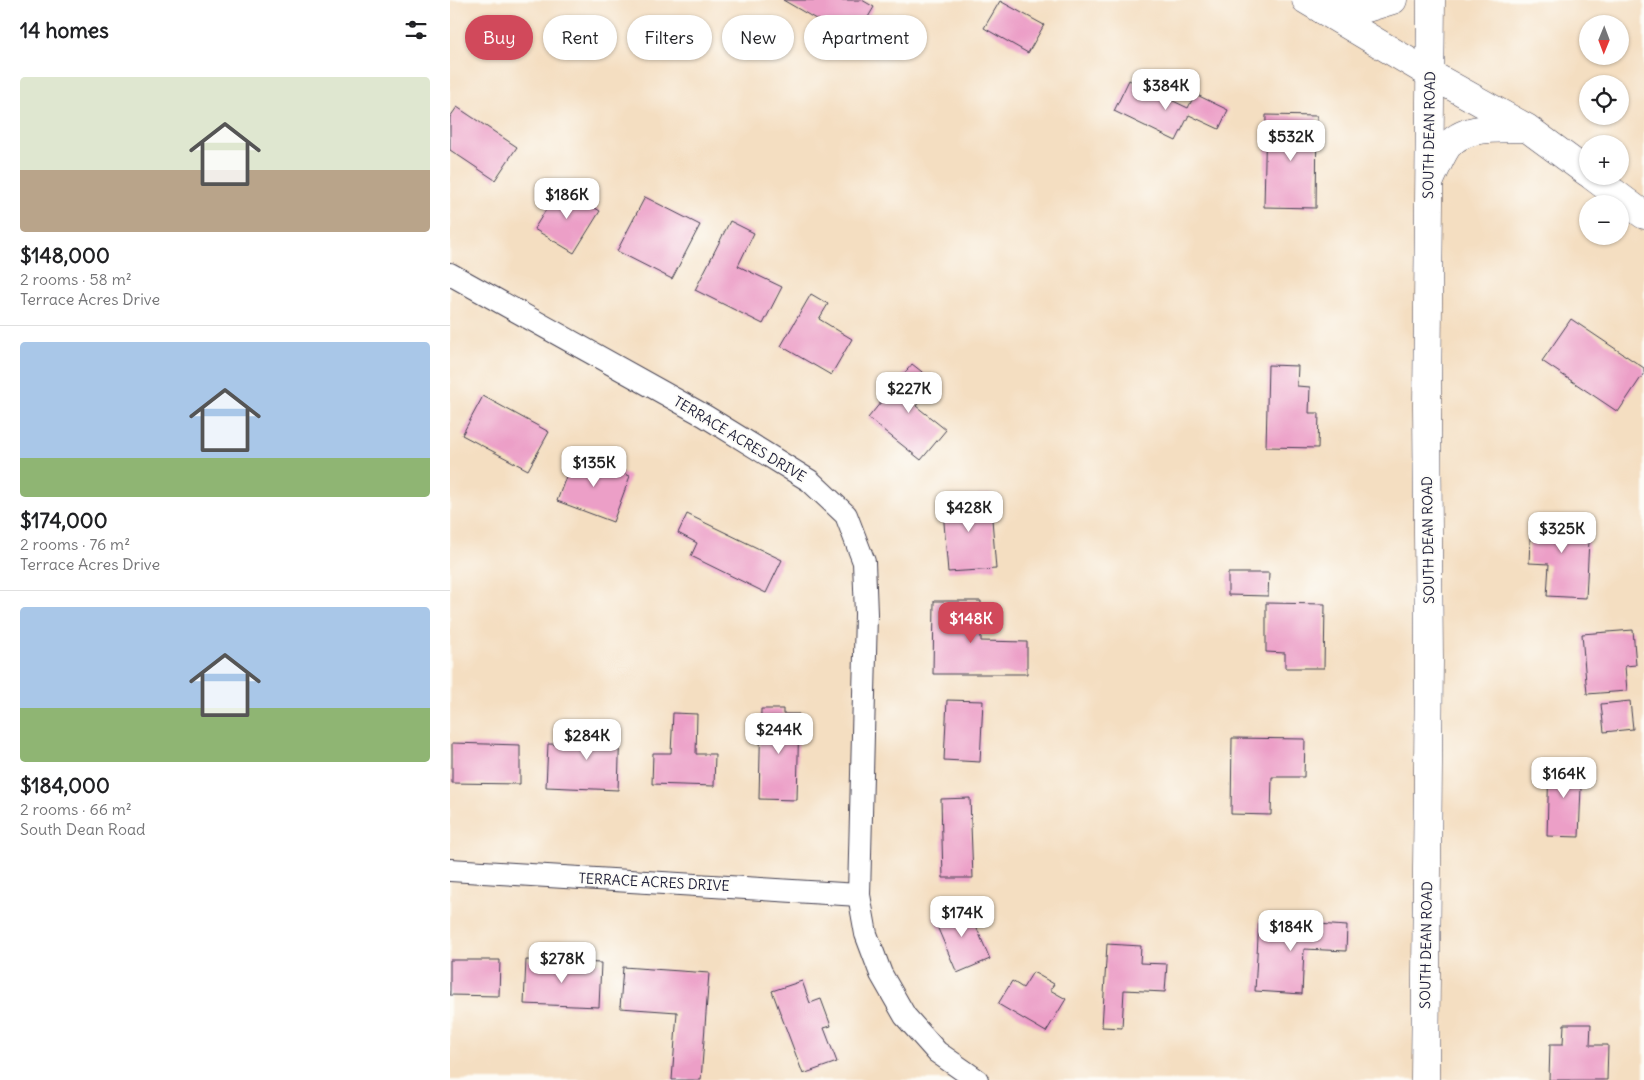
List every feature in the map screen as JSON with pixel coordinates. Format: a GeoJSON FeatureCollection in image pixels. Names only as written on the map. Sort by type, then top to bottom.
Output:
{"type":"FeatureCollection","features":[{"type":"Feature","properties":{"kind":"street"},"geometry":{"type":"LineString","coordinates":[[1315,5],[1364,9],[1393,0]]}},
{"type":"Feature","properties":{"kind":"street","name":"SOUTH DEAN ROAD"},"geometry":{"type":"LineString","coordinates":[[1425,1080],[1429,660],[1427,416],[1431,0]]}},
{"type":"Feature","properties":{"kind":"street"},"geometry":{"type":"LineString","coordinates":[[1315,5],[1430,74],[1526,128],[1579,166]]}},
{"type":"Feature","properties":{"kind":"street"},"geometry":{"type":"LineString","coordinates":[[1429,182],[1448,146],[1464,134],[1481,130],[1526,128]]}},
{"type":"Feature","properties":{"kind":"street"},"geometry":{"type":"LineString","coordinates":[[1604,185],[1644,215]]}},
{"type":"Feature","properties":{"kind":"street","name":"TERRACE ACRES DRIVE"},"geometry":{"type":"LineString","coordinates":[[450,274],[704,416],[810,481],[846,515],[864,562],[865,623],[859,894],[866,934],[881,974],[905,1016],[938,1052],[977,1080]]}},
{"type":"Feature","properties":{"kind":"street","name":"TERRACE ACRES DRIVE"},"geometry":{"type":"LineString","coordinates":[[450,870],[859,894]]}},
{"type":"Feature","properties":{"kind":"building"},"geometry":{"type":"Polygon","coordinates":[[[783,0],[862,0],[874,7],[869,15],[809,15],[783,0]]]}},
{"type":"Feature","properties":{"kind":"building"},"geometry":{"type":"Polygon","coordinates":[[[1000,1],[1044,25],[1028,53],[984,28],[1000,1]]]}},
{"type":"Feature","properties":{"kind":"building"},"geometry":{"type":"Polygon","coordinates":[[[1129,80],[1188,108],[1195,94],[1228,110],[1219,129],[1189,115],[1176,141],[1114,111],[1129,80]]]}},
{"type":"Feature","properties":{"kind":"building"},"geometry":{"type":"Polygon","coordinates":[[[457,107],[517,147],[495,180],[450,150],[450,117],[457,107]]]}},
{"type":"Feature","properties":{"kind":"building"},"geometry":{"type":"Polygon","coordinates":[[[1266,115],[1317,116],[1316,208],[1264,207],[1266,115]]]}},
{"type":"Feature","properties":{"kind":"building"},"geometry":{"type":"Polygon","coordinates":[[[560,187],[600,211],[574,253],[534,229],[560,187]]]}},
{"type":"Feature","properties":{"kind":"building"},"geometry":{"type":"Polygon","coordinates":[[[645,197],[700,225],[672,279],[617,251],[645,197]]]}},
{"type":"Feature","properties":{"kind":"building"},"geometry":{"type":"Polygon","coordinates":[[[730,221],[754,233],[738,266],[782,287],[763,324],[695,290],[730,221]]]}},
{"type":"Feature","properties":{"kind":"building"},"geometry":{"type":"Polygon","coordinates":[[[811,294],[828,304],[819,319],[852,339],[831,375],[781,346],[811,294]]]}},
{"type":"Feature","properties":{"kind":"building"},"geometry":{"type":"Polygon","coordinates":[[[1571,319],[1644,368],[1644,373],[1618,412],[1542,361],[1571,319]]]}},
{"type":"Feature","properties":{"kind":"building"},"geometry":{"type":"Polygon","coordinates":[[[912,364],[935,382],[916,406],[946,430],[921,460],[868,418],[912,364]]]}},
{"type":"Feature","properties":{"kind":"building"},"geometry":{"type":"Polygon","coordinates":[[[1268,365],[1298,366],[1297,386],[1310,387],[1309,413],[1319,413],[1318,448],[1266,447],[1268,365]]]}},
{"type":"Feature","properties":{"kind":"building"},"geometry":{"type":"Polygon","coordinates":[[[483,396],[549,432],[528,470],[462,435],[483,396]]]}},
{"type":"Feature","properties":{"kind":"building"},"geometry":{"type":"Polygon","coordinates":[[[574,455],[630,476],[613,522],[557,501],[574,455]]]}},
{"type":"Feature","properties":{"kind":"building"},"geometry":{"type":"Polygon","coordinates":[[[990,494],[996,569],[948,572],[942,498],[990,494]]]}},
{"type":"Feature","properties":{"kind":"building"},"geometry":{"type":"Polygon","coordinates":[[[687,514],[782,560],[766,593],[691,556],[697,543],[678,533],[687,514]]]}},
{"type":"Feature","properties":{"kind":"building"},"geometry":{"type":"Polygon","coordinates":[[[1531,518],[1590,521],[1586,598],[1547,596],[1549,564],[1529,563],[1531,518]]]}},
{"type":"Feature","properties":{"kind":"building"},"geometry":{"type":"Polygon","coordinates":[[[1228,573],[1269,573],[1268,596],[1228,595],[1228,573]]]}},
{"type":"Feature","properties":{"kind":"building"},"geometry":{"type":"Polygon","coordinates":[[[934,601],[981,601],[981,641],[1027,642],[1027,674],[933,674],[934,601]]]}},
{"type":"Feature","properties":{"kind":"building"},"geometry":{"type":"Polygon","coordinates":[[[1266,603],[1325,604],[1324,668],[1285,668],[1285,653],[1266,652],[1266,603]]]}},
{"type":"Feature","properties":{"kind":"building"},"geometry":{"type":"Polygon","coordinates":[[[1633,630],[1636,665],[1625,666],[1627,691],[1587,694],[1582,634],[1633,630]]]}},
{"type":"Feature","properties":{"kind":"building"},"geometry":{"type":"Polygon","coordinates":[[[947,700],[983,701],[980,762],[944,760],[947,700]]]}},
{"type":"Feature","properties":{"kind":"building"},"geometry":{"type":"Polygon","coordinates":[[[1630,701],[1633,729],[1604,732],[1601,704],[1630,701]]]}},
{"type":"Feature","properties":{"kind":"building"},"geometry":{"type":"Polygon","coordinates":[[[761,709],[783,709],[783,714],[799,714],[797,800],[759,799],[761,709]]]}},
{"type":"Feature","properties":{"kind":"building"},"geometry":{"type":"Polygon","coordinates":[[[673,713],[697,714],[696,754],[715,754],[714,786],[652,784],[653,753],[671,753],[673,713]]]}},
{"type":"Feature","properties":{"kind":"building"},"geometry":{"type":"Polygon","coordinates":[[[587,725],[620,726],[618,790],[546,787],[548,744],[586,745],[587,725]]]}},
{"type":"Feature","properties":{"kind":"building"},"geometry":{"type":"Polygon","coordinates":[[[1232,738],[1305,739],[1304,777],[1272,777],[1271,815],[1231,814],[1232,738]]]}},
{"type":"Feature","properties":{"kind":"building"},"geometry":{"type":"Polygon","coordinates":[[[452,743],[520,745],[520,784],[452,783],[452,743]]]}},
{"type":"Feature","properties":{"kind":"building"},"geometry":{"type":"Polygon","coordinates":[[[1549,761],[1582,762],[1579,837],[1547,836],[1549,761]]]}},
{"type":"Feature","properties":{"kind":"building"},"geometry":{"type":"Polygon","coordinates":[[[970,798],[973,878],[943,878],[941,799],[970,798]]]}},
{"type":"Feature","properties":{"kind":"building"},"geometry":{"type":"Polygon","coordinates":[[[966,903],[990,959],[957,973],[933,917],[966,903]]]}},
{"type":"Feature","properties":{"kind":"building"},"geometry":{"type":"Polygon","coordinates":[[[1259,920],[1347,926],[1346,951],[1304,949],[1302,994],[1255,991],[1259,920]]]}},
{"type":"Feature","properties":{"kind":"building"},"geometry":{"type":"Polygon","coordinates":[[[1107,944],[1141,946],[1140,963],[1167,964],[1165,992],[1124,990],[1122,1028],[1102,1027],[1107,944]]]}},
{"type":"Feature","properties":{"kind":"building"},"geometry":{"type":"Polygon","coordinates":[[[450,960],[500,960],[499,996],[450,995],[450,960]]]}},
{"type":"Feature","properties":{"kind":"building"},"geometry":{"type":"Polygon","coordinates":[[[526,960],[601,963],[599,1007],[524,1004],[526,960]]]}},
{"type":"Feature","properties":{"kind":"building"},"geometry":{"type":"Polygon","coordinates":[[[623,967],[709,973],[701,1080],[672,1080],[677,1012],[620,1008],[623,967]]]}},
{"type":"Feature","properties":{"kind":"building"},"geometry":{"type":"Polygon","coordinates":[[[1033,972],[1054,984],[1050,990],[1066,999],[1046,1032],[998,1004],[1012,981],[1023,988],[1033,972]]]}},
{"type":"Feature","properties":{"kind":"building"},"geometry":{"type":"Polygon","coordinates":[[[802,981],[810,1003],[821,999],[831,1026],[824,1028],[837,1062],[803,1074],[772,991],[802,981]]]}},
{"type":"Feature","properties":{"kind":"building"},"geometry":{"type":"Polygon","coordinates":[[[1564,1024],[1591,1024],[1590,1045],[1608,1045],[1607,1080],[1549,1080],[1550,1044],[1563,1044],[1564,1024]]]}}]}
